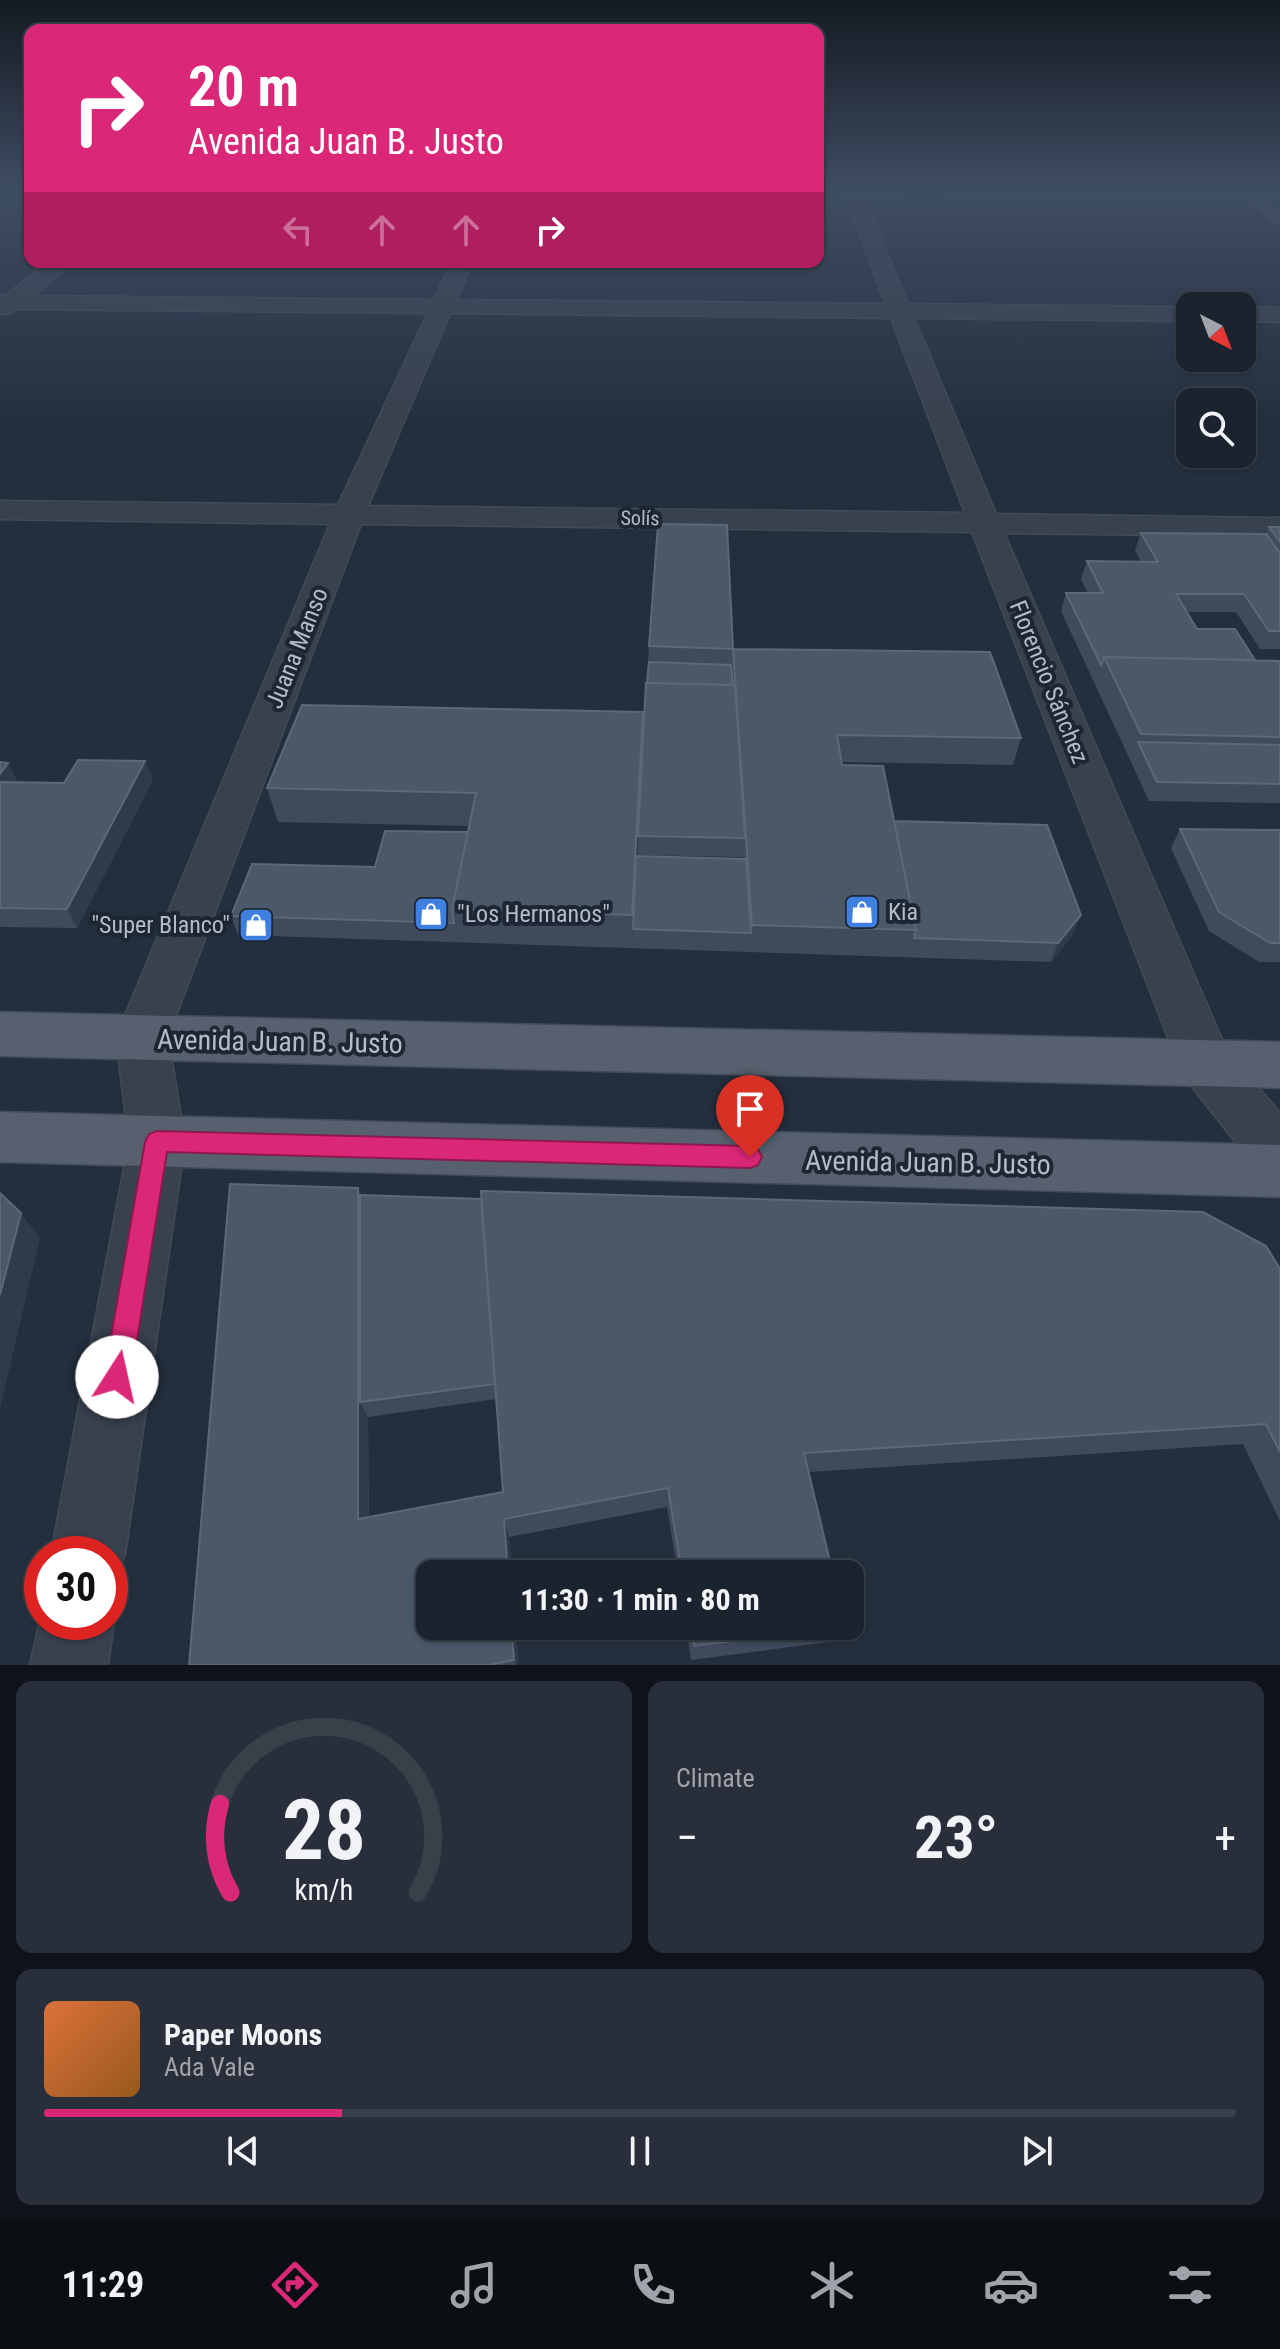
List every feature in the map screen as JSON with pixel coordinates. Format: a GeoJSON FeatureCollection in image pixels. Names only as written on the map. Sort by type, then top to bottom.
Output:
{"type":"FeatureCollection","features":[{"type":"Feature","properties":{"kind":"main road","name":"Avenida Juan B. Justo"},"geometry":{"type":"LineString","coordinates":[[0,1034],[1280,1065]]}},
{"type":"Feature","properties":{"kind":"main road","name":"Avenida Juan B. Justo"},"geometry":{"type":"LineString","coordinates":[[0,1137],[1280,1171]]}},
{"type":"Feature","properties":{"kind":"street"},"geometry":{"type":"LineString","coordinates":[[4,305],[54,268]]}},
{"type":"Feature","properties":{"kind":"street","name":"Juana Manso"},"geometry":{"type":"LineString","coordinates":[[142,1037],[349,515],[459,268]]}},
{"type":"Feature","properties":{"kind":"street","name":"Florencio Sánchez"},"geometry":{"type":"LineString","coordinates":[[883,268],[1205,1063],[1280,1155]]}},
{"type":"Feature","properties":{"kind":"street"},"geometry":{"type":"LineString","coordinates":[[4,305],[1176,314]]}},
{"type":"Feature","properties":{"kind":"street"},"geometry":{"type":"LineString","coordinates":[[1256,314],[1280,315]]}},
{"type":"Feature","properties":{"kind":"street","name":"Solís"},"geometry":{"type":"LineString","coordinates":[[0,510],[1280,527]]}},
{"type":"Feature","properties":{"kind":"street"},"geometry":{"type":"LineString","coordinates":[[91,1536],[157,1142],[142,1037]]}},
{"type":"Feature","properties":{"kind":"street"},"geometry":{"type":"LineString","coordinates":[[69,1665],[73,1640]]}},
{"type":"Feature","properties":{"kind":"building"},"geometry":{"type":"Polygon","coordinates":[[[658,524],[727,525],[733,649],[649,646],[658,524]]]}},
{"type":"Feature","properties":{"kind":"building"},"geometry":{"type":"Polygon","coordinates":[[[1269,527],[1280,527],[1280,542],[1269,527]]]}},
{"type":"Feature","properties":{"kind":"building"},"geometry":{"type":"Polygon","coordinates":[[[1141,533],[1266,534],[1280,553],[1280,631],[1269,631],[1244,594],[1176,594],[1197,629],[1235,629],[1255,660],[1104,657],[1101,665],[1066,593],[1103,593],[1087,561],[1158,562],[1141,533]]]}},
{"type":"Feature","properties":{"kind":"building"},"geometry":{"type":"Polygon","coordinates":[[[733,649],[990,652],[1021,738],[837,735],[842,765],[883,766],[916,930],[752,925],[733,649]]]}},
{"type":"Feature","properties":{"kind":"building"},"geometry":{"type":"Polygon","coordinates":[[[1104,657],[1280,661],[1280,737],[1141,734],[1104,657]]]}},
{"type":"Feature","properties":{"kind":"building"},"geometry":{"type":"Polygon","coordinates":[[[649,662],[731,665],[733,685],[647,683],[649,662]]]}},
{"type":"Feature","properties":{"kind":"building"},"geometry":{"type":"Polygon","coordinates":[[[646,683],[735,685],[745,838],[638,836],[646,683]]]}},
{"type":"Feature","properties":{"kind":"building"},"geometry":{"type":"Polygon","coordinates":[[[302,705],[643,712],[632,915],[452,909],[476,793],[267,788],[302,705]]]}},
{"type":"Feature","properties":{"kind":"building"},"geometry":{"type":"Polygon","coordinates":[[[1138,742],[1280,745],[1280,784],[1157,782],[1138,742]]]}},
{"type":"Feature","properties":{"kind":"building"},"geometry":{"type":"Polygon","coordinates":[[[78,760],[145,761],[67,909],[0,908],[0,782],[64,783],[78,760]]]}},
{"type":"Feature","properties":{"kind":"building"},"geometry":{"type":"Polygon","coordinates":[[[0,762],[8,763],[0,774],[0,762]]]}},
{"type":"Feature","properties":{"kind":"building"},"geometry":{"type":"Polygon","coordinates":[[[894,821],[1047,825],[1081,915],[1058,943],[914,938],[916,930],[894,821]]]}},
{"type":"Feature","properties":{"kind":"building"},"geometry":{"type":"Polygon","coordinates":[[[1180,829],[1280,830],[1280,943],[1270,943],[1219,912],[1180,829]]]}},
{"type":"Feature","properties":{"kind":"building"},"geometry":{"type":"Polygon","coordinates":[[[385,831],[468,832],[452,909],[454,923],[231,916],[252,864],[375,867],[385,831]]]}},
{"type":"Feature","properties":{"kind":"building"},"geometry":{"type":"Polygon","coordinates":[[[636,856],[746,859],[751,933],[633,929],[636,856]]]}},
{"type":"Feature","properties":{"kind":"building"},"geometry":{"type":"Polygon","coordinates":[[[230,1184],[358,1188],[358,1519],[503,1492],[481,1191],[1203,1212],[1266,1246],[1280,1269],[1280,1452],[1266,1424],[804,1453],[830,1560],[680,1560],[668,1488],[504,1519],[507,1560],[416,1560],[416,1640],[512,1640],[514,1660],[489,1665],[189,1665],[230,1184]]]}},
{"type":"Feature","properties":{"kind":"building"},"geometry":{"type":"Polygon","coordinates":[[[0,1193],[21,1213],[0,1295],[0,1193]]]}},
{"type":"Feature","properties":{"kind":"building"},"geometry":{"type":"Polygon","coordinates":[[[360,1195],[481,1199],[495,1384],[360,1402],[360,1195]]]}},
{"type":"Feature","properties":{"kind":"building"},"geometry":{"type":"Polygon","coordinates":[[[693,1640],[742,1640],[694,1646],[693,1640]]]}},
{"type":"Feature","properties":{"kind":"place","name":"Kia"},"geometry":{"type":"Point","coordinates":[862,912]}},
{"type":"Feature","properties":{"kind":"place","name":"\"Los Hermanos\""},"geometry":{"type":"Point","coordinates":[431,914]}},
{"type":"Feature","properties":{"kind":"place","name":"\"Super Blanco\""},"geometry":{"type":"Point","coordinates":[256,925]}},
{"type":"Feature","properties":{"kind":"route"},"geometry":{"type":"LineString","coordinates":[[117,1377],[157,1142],[750,1157]]}}]}
